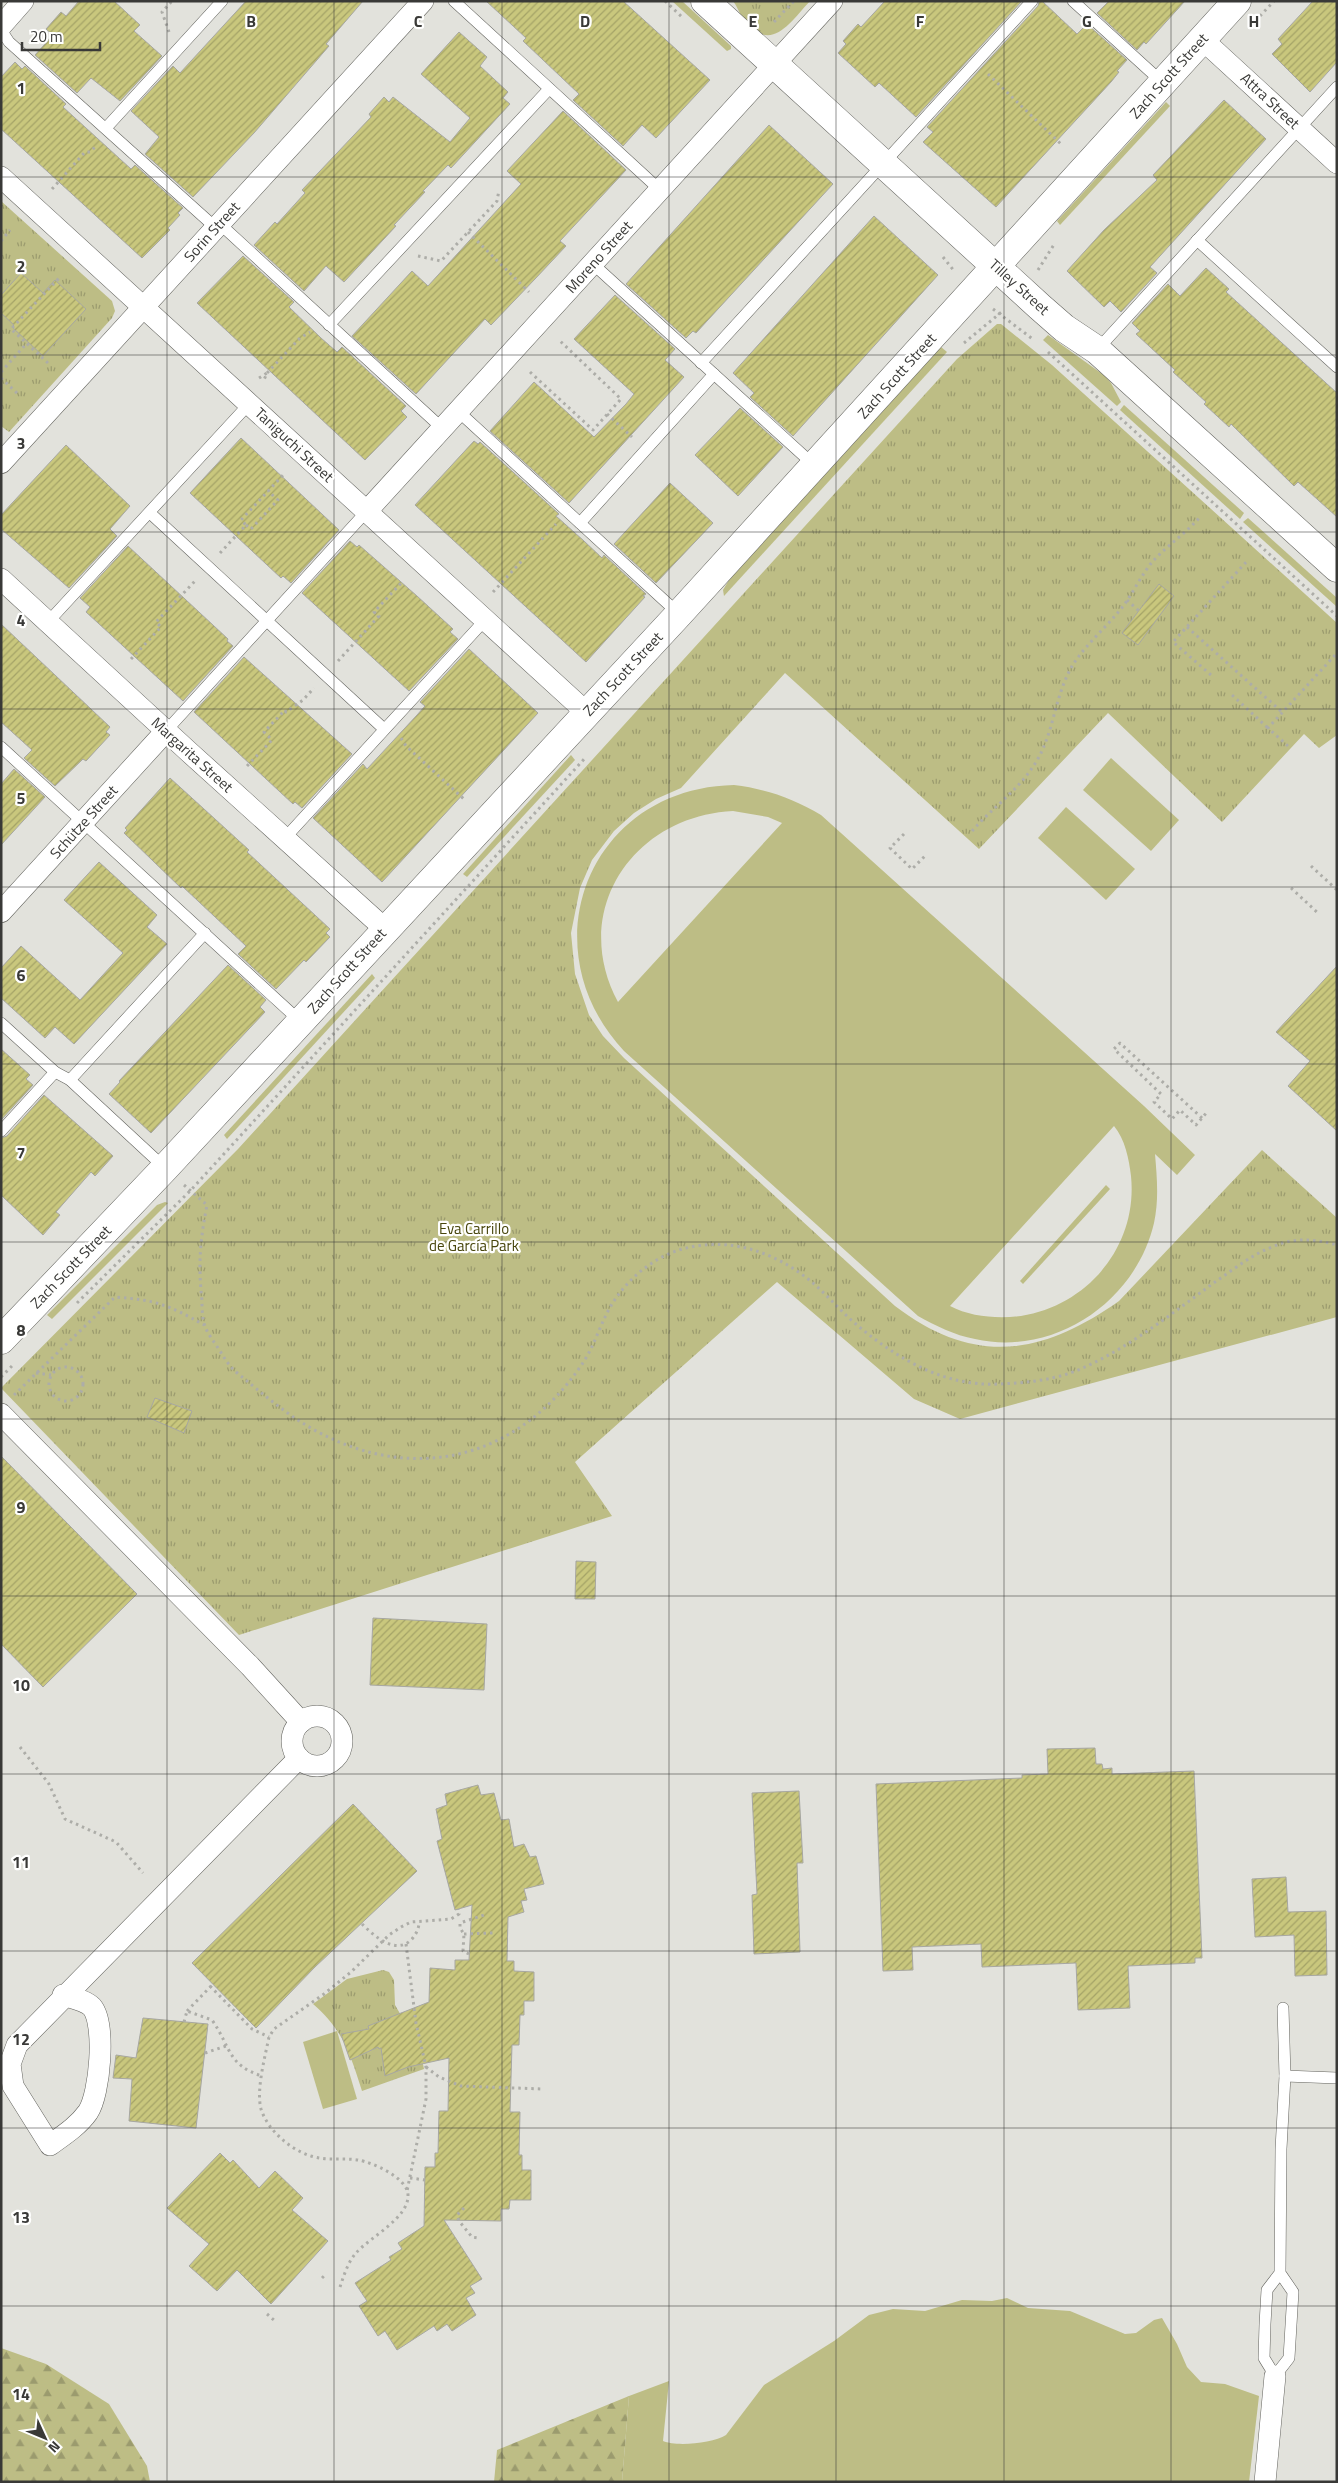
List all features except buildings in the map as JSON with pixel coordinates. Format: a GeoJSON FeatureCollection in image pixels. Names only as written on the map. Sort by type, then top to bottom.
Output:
{"type":"FeatureCollection","features":[{"type":"Feature","properties":{"kind":"street"},"geometry":{"type":"LineString","coordinates":[[1,26],[24,1]]}},
{"type":"Feature","properties":{"kind":"street","name":"Sorin Street"},"geometry":{"type":"LineString","coordinates":[[1,463],[423,1]]}},
{"type":"Feature","properties":{"kind":"street","name":"Tilley Street"},"geometry":{"type":"LineString","coordinates":[[705,1],[1064,328],[1098,350],[1331,558]]}},
{"type":"Feature","properties":{"kind":"street","name":"Moreno Street"},"geometry":{"type":"LineString","coordinates":[[366,512],[832,1]]}},
{"type":"Feature","properties":{"kind":"street","name":"Zach Scott Street"},"geometry":{"type":"LineString","coordinates":[[1,1340],[165,1168],[679,614],[1237,1]]}},
{"type":"Feature","properties":{"kind":"street","name":"Attra Street"},"geometry":{"type":"LineString","coordinates":[[1202,40],[1337,163]]}},
{"type":"Feature","properties":{"kind":"street","name":"Taniguchi Street"},"geometry":{"type":"LineString","coordinates":[[1,178],[587,713]]}},
{"type":"Feature","properties":{"kind":"street","name":"Margarita Street"},"geometry":{"type":"LineString","coordinates":[[1,579],[385,929]]}},
{"type":"Feature","properties":{"kind":"street","name":"Schütze Street"},"geometry":{"type":"LineString","coordinates":[[1,912],[166,731]]}},
{"type":"Feature","properties":{"kind":"street"},"geometry":{"type":"LineString","coordinates":[[6,1406],[301,1722]]}},
{"type":"Feature","properties":{"kind":"street"},"geometry":{"type":"LineString","coordinates":[[324,1716],[337,1726],[342,1741],[336,1756],[322,1765],[306,1763],[299,1758],[292,1743],[294,1731],[301,1722],[308,1717],[324,1716]]}},
{"type":"Feature","properties":{"kind":"street"},"geometry":{"type":"LineString","coordinates":[[64,1995],[79,1999],[92,2007],[99,2024],[98,2081],[89,2111],[73,2128],[50,2145],[13,2086],[6,2064],[17,2045],[64,1995],[299,1758]]}},
{"type":"Feature","properties":{"kind":"street"},"geometry":{"type":"LineString","coordinates":[[1266,2482],[1275,2376]]}},
{"type":"Feature","properties":{"kind":"lane"},"geometry":{"type":"LineString","coordinates":[[108,130],[222,1]]}},
{"type":"Feature","properties":{"kind":"lane"},"geometry":{"type":"LineString","coordinates":[[454,1],[660,190]]}},
{"type":"Feature","properties":{"kind":"lane"},"geometry":{"type":"LineString","coordinates":[[701,363],[1032,1]]}},
{"type":"Feature","properties":{"kind":"lane"},"geometry":{"type":"LineString","coordinates":[[1074,1],[1163,83]]}},
{"type":"Feature","properties":{"kind":"lane"},"geometry":{"type":"LineString","coordinates":[[1,30],[9,42],[218,226],[443,429]]}},
{"type":"Feature","properties":{"kind":"lane"},"geometry":{"type":"LineString","coordinates":[[1098,350],[1337,87]]}},
{"type":"Feature","properties":{"kind":"lane"},"geometry":{"type":"LineString","coordinates":[[329,325],[549,89]]}},
{"type":"Feature","properties":{"kind":"lane"},"geometry":{"type":"LineString","coordinates":[[1197,240],[1337,367]]}},
{"type":"Feature","properties":{"kind":"lane"},"geometry":{"type":"LineString","coordinates":[[593,264],[815,466]]}},
{"type":"Feature","properties":{"kind":"lane"},"geometry":{"type":"LineString","coordinates":[[580,523],[714,374]]}},
{"type":"Feature","properties":{"kind":"lane"},"geometry":{"type":"LineString","coordinates":[[49,621],[249,404]]}},
{"type":"Feature","properties":{"kind":"lane"},"geometry":{"type":"LineString","coordinates":[[459,412],[679,614]]}},
{"type":"Feature","properties":{"kind":"lane"},"geometry":{"type":"LineString","coordinates":[[166,731],[366,512]]}},
{"type":"Feature","properties":{"kind":"lane"},"geometry":{"type":"LineString","coordinates":[[150,513],[385,728]]}},
{"type":"Feature","properties":{"kind":"lane"},"geometry":{"type":"LineString","coordinates":[[285,838],[485,620]]}},
{"type":"Feature","properties":{"kind":"lane"},"geometry":{"type":"LineString","coordinates":[[1,747],[301,1022]]}},
{"type":"Feature","properties":{"kind":"lane"},"geometry":{"type":"LineString","coordinates":[[70,1080],[205,932]]}},
{"type":"Feature","properties":{"kind":"lane"},"geometry":{"type":"LineString","coordinates":[[1,1023],[55,1072],[70,1080],[165,1168]]}},
{"type":"Feature","properties":{"kind":"lane"},"geometry":{"type":"LineString","coordinates":[[1,1131],[55,1072]]}},
{"type":"Feature","properties":{"kind":"lane"},"geometry":{"type":"LineString","coordinates":[[1280,2273],[1267,2290],[1265,2324],[1264,2358],[1275,2376],[1289,2358],[1293,2292],[1280,2273],[1281,2149],[1285,2076],[1283,2008]]}},
{"type":"Feature","properties":{"kind":"lane"},"geometry":{"type":"LineString","coordinates":[[1285,2076],[1337,2078]]}},
{"type":"Feature","properties":{"kind":"path"},"geometry":{"type":"LineString","coordinates":[[170,38],[162,12],[172,1]]}},
{"type":"Feature","properties":{"kind":"path"},"geometry":{"type":"LineString","coordinates":[[774,22],[794,1]]}},
{"type":"Feature","properties":{"kind":"path"},"geometry":{"type":"LineString","coordinates":[[978,59],[1000,88],[1063,146]]}},
{"type":"Feature","properties":{"kind":"path"},"geometry":{"type":"LineString","coordinates":[[52,189],[85,152],[90,152],[108,130]]}},
{"type":"Feature","properties":{"kind":"path"},"geometry":{"type":"LineString","coordinates":[[410,255],[441,261],[497,201],[499,190]]}},
{"type":"Feature","properties":{"kind":"path"},"geometry":{"type":"LineString","coordinates":[[1,241],[10,230]]}},
{"type":"Feature","properties":{"kind":"path"},"geometry":{"type":"LineString","coordinates":[[468,232],[529,292]]}},
{"type":"Feature","properties":{"kind":"path"},"geometry":{"type":"LineString","coordinates":[[48,363],[11,330],[60,276]]}},
{"type":"Feature","properties":{"kind":"path","name":"Tilley Street"},"geometry":{"type":"LineString","coordinates":[[988,305],[1035,341]]}},
{"type":"Feature","properties":{"kind":"path"},"geometry":{"type":"LineString","coordinates":[[983,328],[1006,308]]}},
{"type":"Feature","properties":{"kind":"path"},"geometry":{"type":"LineString","coordinates":[[264,382],[268,372],[300,338],[306,336],[315,326]]}},
{"type":"Feature","properties":{"kind":"path"},"geometry":{"type":"LineString","coordinates":[[530,372],[593,430],[621,399],[559,340]]}},
{"type":"Feature","properties":{"kind":"path"},"geometry":{"type":"LineString","coordinates":[[1,372],[26,343]]}},
{"type":"Feature","properties":{"kind":"path"},"geometry":{"type":"LineString","coordinates":[[1042,346],[1337,616]]}},
{"type":"Feature","properties":{"kind":"path"},"geometry":{"type":"LineString","coordinates":[[259,378],[268,372]]}},
{"type":"Feature","properties":{"kind":"path"},"geometry":{"type":"LineString","coordinates":[[1,378],[19,395]]}},
{"type":"Feature","properties":{"kind":"path"},"geometry":{"type":"LineString","coordinates":[[607,414],[646,450]]}},
{"type":"Feature","properties":{"kind":"path"},"geometry":{"type":"LineString","coordinates":[[246,525],[251,529],[278,500],[268,491]]}},
{"type":"Feature","properties":{"kind":"path"},"geometry":{"type":"LineString","coordinates":[[494,592],[568,512]]}},
{"type":"Feature","properties":{"kind":"path"},"geometry":{"type":"LineString","coordinates":[[972,831],[1022,781],[1036,763],[1046,743],[1055,704],[1064,682],[1085,648],[1128,600],[1153,562],[1200,517]]}},
{"type":"Feature","properties":{"kind":"path"},"geometry":{"type":"LineString","coordinates":[[1210,675],[1173,642],[1248,560]]}},
{"type":"Feature","properties":{"kind":"path"},"geometry":{"type":"LineString","coordinates":[[1128,600],[1139,611]]}},
{"type":"Feature","properties":{"kind":"path"},"geometry":{"type":"LineString","coordinates":[[1187,627],[1282,712]]}},
{"type":"Feature","properties":{"kind":"path"},"geometry":{"type":"LineString","coordinates":[[1268,728],[1337,653]]}},
{"type":"Feature","properties":{"kind":"path"},"geometry":{"type":"LineString","coordinates":[[1232,695],[1288,746]]}},
{"type":"Feature","properties":{"kind":"path"},"geometry":{"type":"LineString","coordinates":[[385,728],[466,801]]}},
{"type":"Feature","properties":{"kind":"path","name":"Zach Scott Street"},"geometry":{"type":"LineString","coordinates":[[70,1310],[191,1190],[589,754]]}},
{"type":"Feature","properties":{"kind":"path"},"geometry":{"type":"LineString","coordinates":[[904,834],[890,848],[912,869],[927,854]]}},
{"type":"Feature","properties":{"kind":"path"},"geometry":{"type":"LineString","coordinates":[[1311,866],[1337,890]]}},
{"type":"Feature","properties":{"kind":"path"},"geometry":{"type":"LineString","coordinates":[[1290,888],[1318,914]]}},
{"type":"Feature","properties":{"kind":"path"},"geometry":{"type":"LineString","coordinates":[[1202,1118],[1120,1043],[1114,1049],[1162,1094],[1154,1102],[1172,1119],[1180,1110],[1196,1125],[1202,1118],[1208,1111]]}},
{"type":"Feature","properties":{"kind":"path"},"geometry":{"type":"LineString","coordinates":[[207,1205],[198,1256],[204,1325],[230,1366],[279,1408],[320,1433],[357,1449],[394,1457],[442,1458],[494,1444],[537,1417],[561,1395],[584,1362],[613,1302],[630,1282],[648,1265],[668,1254],[691,1247],[726,1244],[755,1250],[781,1261],[808,1279],[857,1325],[893,1353],[942,1376],[992,1384],[1042,1381],[1083,1368],[1118,1349],[1246,1261],[1274,1245],[1307,1239],[1337,1245]]}},
{"type":"Feature","properties":{"kind":"path"},"geometry":{"type":"LineString","coordinates":[[6,1406],[36,1373],[115,1297],[147,1300],[172,1307],[204,1325]]}},
{"type":"Feature","properties":{"kind":"path"},"geometry":{"type":"LineString","coordinates":[[1,1377],[14,1364]]}},
{"type":"Feature","properties":{"kind":"path"},"geometry":{"type":"LineString","coordinates":[[36,1373],[51,1375],[64,1367],[74,1369],[82,1381],[80,1393],[71,1400],[59,1399],[51,1392],[49,1380],[51,1375]]}},
{"type":"Feature","properties":{"kind":"path"},"geometry":{"type":"LineString","coordinates":[[20,1747],[49,1784],[65,1819],[116,1842],[143,1873]]}},
{"type":"Feature","properties":{"kind":"path"},"geometry":{"type":"LineString","coordinates":[[407,2191],[394,2176],[374,2165],[358,2160],[317,2158],[289,2145],[274,2130],[261,2108],[260,2096],[269,2037],[274,2028],[324,1994],[401,1927],[419,1922],[451,1919],[459,1914],[458,1909]]}},
{"type":"Feature","properties":{"kind":"path"},"geometry":{"type":"LineString","coordinates":[[469,1954],[463,1951],[464,1934],[460,1928],[460,1923],[487,1914]]}},
{"type":"Feature","properties":{"kind":"path"},"geometry":{"type":"LineString","coordinates":[[362,1924],[392,1946],[406,1944],[416,1934],[419,1922]]}},
{"type":"Feature","properties":{"kind":"path"},"geometry":{"type":"LineString","coordinates":[[464,1934],[492,1933]]}},
{"type":"Feature","properties":{"kind":"path"},"geometry":{"type":"LineString","coordinates":[[340,2287],[354,2255],[364,2244],[397,2218],[404,2208],[408,2196],[407,2191],[426,2099],[426,2067],[416,2023],[406,1944]]}},
{"type":"Feature","properties":{"kind":"path"},"geometry":{"type":"LineString","coordinates":[[184,2022],[187,2011],[212,1985],[252,2029],[269,2037]]}},
{"type":"Feature","properties":{"kind":"path"},"geometry":{"type":"LineString","coordinates":[[187,2011],[212,2020],[235,2062],[243,2069],[262,2076]]}},
{"type":"Feature","properties":{"kind":"path"},"geometry":{"type":"LineString","coordinates":[[205,2053],[226,2046]]}},
{"type":"Feature","properties":{"kind":"path"},"geometry":{"type":"LineString","coordinates":[[426,2067],[439,2077],[461,2086],[542,2088]]}},
{"type":"Feature","properties":{"kind":"path"},"geometry":{"type":"LineString","coordinates":[[410,2178],[425,2180]]}},
{"type":"Feature","properties":{"kind":"path"},"geometry":{"type":"LineString","coordinates":[[464,2208],[457,2215],[459,2221],[472,2237],[478,2238]]}},
{"type":"Feature","properties":{"kind":"path"},"geometry":{"type":"LineString","coordinates":[[322,2278],[325,2275]]}},
{"type":"Feature","properties":{"kind":"path"},"geometry":{"type":"LineString","coordinates":[[267,2314],[275,2321]]}},
{"type":"Feature","properties":{"kind":"green space"},"geometry":{"type":"Polygon","coordinates":[[[672,1],[682,1],[731,46],[731,49],[727,51],[672,1]]]}},
{"type":"Feature","properties":{"kind":"green space"},"geometry":{"type":"Polygon","coordinates":[[[733,1],[810,1],[787,26],[771,35],[762,34],[753,29],[733,1]]]}},
{"type":"Feature","properties":{"kind":"green space"},"geometry":{"type":"Polygon","coordinates":[[[1166,102],[1170,106],[1060,225],[1057,221],[1166,102]]]}},
{"type":"Feature","properties":{"kind":"green space"},"geometry":{"type":"Polygon","coordinates":[[[1,201],[112,301],[115,311],[112,318],[9,432],[1,426],[1,201]]]}},
{"type":"Feature","properties":{"kind":"green space","name":"Eva Carrillo de García Park"},"geometry":{"type":"Polygon","coordinates":[[[997,324],[1001,324],[1052,365],[1337,623],[1337,735],[1319,748],[1304,734],[1222,822],[1108,713],[979,849],[785,673],[681,788],[656,799],[634,813],[614,831],[592,860],[580,888],[571,933],[575,974],[589,1015],[603,1036],[624,1058],[895,1306],[924,1325],[952,1338],[980,1345],[1007,1347],[1035,1343],[1062,1333],[1090,1319],[1119,1301],[1262,1150],[1337,1218],[1337,1317],[960,1419],[914,1399],[777,1282],[575,1462],[612,1516],[239,1635],[1,1388],[238,1149],[957,359],[997,324]]]}},
{"type":"Feature","properties":{"kind":"green space"},"geometry":{"type":"Polygon","coordinates":[[[1048,335],[1105,376],[1121,402],[1117,406],[1043,340],[1048,335]]]}},
{"type":"Feature","properties":{"kind":"green space"},"geometry":{"type":"Polygon","coordinates":[[[941,347],[947,352],[724,596],[723,590],[729,580],[941,347]]]}},
{"type":"Feature","properties":{"kind":"green space"},"geometry":{"type":"Polygon","coordinates":[[[1124,405],[1244,513],[1240,519],[1120,410],[1124,405]]]}},
{"type":"Feature","properties":{"kind":"green space"},"geometry":{"type":"Polygon","coordinates":[[[1248,518],[1337,598],[1337,607],[1243,522],[1248,518]]]}},
{"type":"Feature","properties":{"kind":"green space"},"geometry":{"type":"Polygon","coordinates":[[[571,755],[575,760],[467,877],[463,874],[571,755]]]}},
{"type":"Feature","properties":{"kind":"green space"},"geometry":{"type":"Polygon","coordinates":[[[1111,758],[1179,820],[1151,851],[1083,790],[1111,758]]]}},
{"type":"Feature","properties":{"kind":"green space"},"geometry":{"type":"Polygon","coordinates":[[[734,785],[790,799],[821,815],[1144,1106],[1195,1155],[1177,1175],[1155,1154],[1157,1197],[1154,1223],[1144,1251],[1130,1277],[1111,1299],[1088,1317],[1062,1331],[1034,1339],[1005,1342],[975,1339],[952,1333],[918,1316],[624,1051],[595,1010],[580,966],[578,922],[588,880],[610,843],[642,813],[684,793],[734,785]],[[733,811],[697,817],[666,830],[640,850],[620,874],[606,903],[601,934],[605,968],[618,1002],[782,823],[768,817],[733,811]],[[1114,1126],[950,1306],[967,1313],[1003,1317],[1021,1316],[1046,1310],[1068,1299],[1088,1285],[1104,1268],[1117,1248],[1126,1225],[1131,1201],[1131,1176],[1128,1156],[1124,1143],[1114,1126]]]}},
{"type":"Feature","properties":{"kind":"green space"},"geometry":{"type":"Polygon","coordinates":[[[1066,807],[1135,869],[1106,900],[1038,838],[1066,807]]]}},
{"type":"Feature","properties":{"kind":"green space"},"geometry":{"type":"Polygon","coordinates":[[[372,974],[375,978],[227,1139],[224,1135],[372,974]]]}},
{"type":"Feature","properties":{"kind":"green space"},"geometry":{"type":"Polygon","coordinates":[[[1106,1185],[1110,1189],[1023,1284],[1020,1281],[1106,1185]]]}},
{"type":"Feature","properties":{"kind":"green space"},"geometry":{"type":"Polygon","coordinates":[[[165,1202],[168,1203],[52,1319],[47,1315],[157,1205],[165,1202]]]}},
{"type":"Feature","properties":{"kind":"green space"},"geometry":{"type":"Polygon","coordinates":[[[383,1970],[389,1972],[394,1980],[395,2005],[419,2046],[424,2069],[362,2091],[345,2044],[324,2014],[313,2004],[347,1979],[383,1970]]]}},
{"type":"Feature","properties":{"kind":"green space"},"geometry":{"type":"Polygon","coordinates":[[[337,2031],[357,2099],[323,2109],[303,2042],[337,2031]]]}},
{"type":"Feature","properties":{"kind":"green space"},"geometry":{"type":"Polygon","coordinates":[[[1007,2298],[1028,2308],[1070,2311],[1125,2334],[1136,2333],[1154,2320],[1162,2318],[1177,2344],[1187,2367],[1201,2382],[1225,2384],[1259,2396],[1249,2482],[622,2482],[629,2396],[669,2381],[663,2441],[686,2444],[713,2440],[726,2435],[764,2385],[834,2341],[869,2315],[893,2309],[925,2311],[962,2300],[992,2301],[1007,2298]]]}},
{"type":"Feature","properties":{"kind":"green space"},"geometry":{"type":"Polygon","coordinates":[[[1,2348],[46,2364],[109,2404],[147,2466],[150,2482],[1,2482],[1,2348]]]}},
{"type":"Feature","properties":{"kind":"green space"},"geometry":{"type":"Polygon","coordinates":[[[629,2396],[622,2482],[494,2482],[497,2450],[629,2396]]]}}]}
